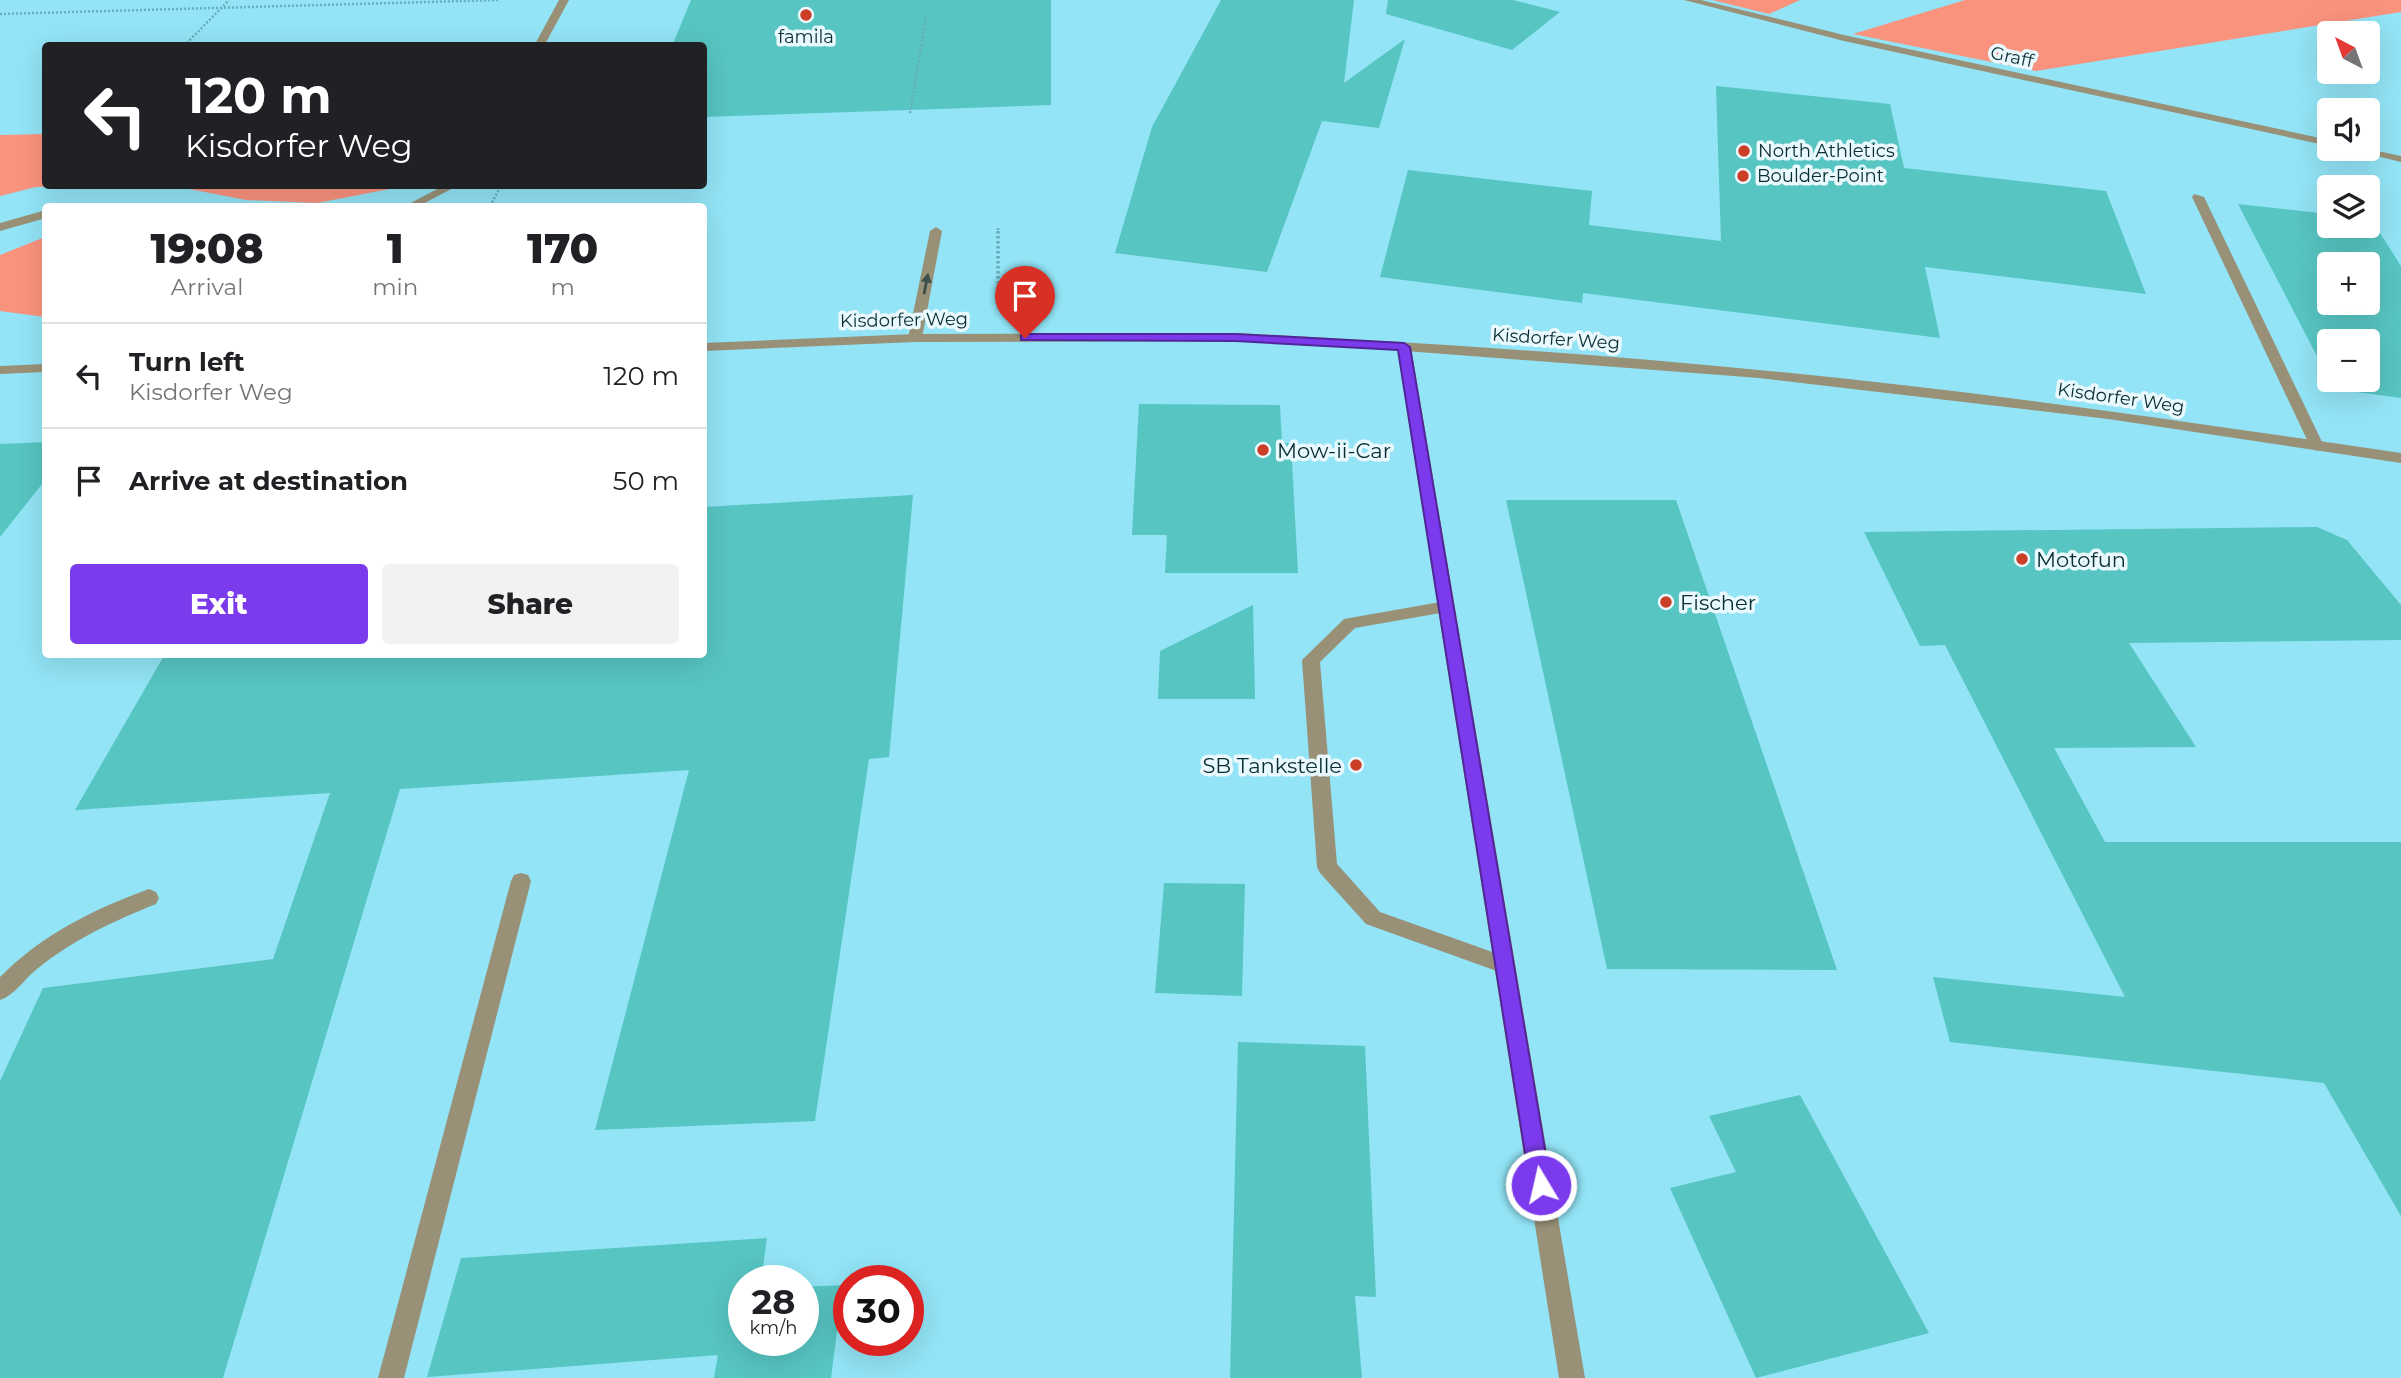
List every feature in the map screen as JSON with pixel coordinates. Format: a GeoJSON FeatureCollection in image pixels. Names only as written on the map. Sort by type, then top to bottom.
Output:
{"type":"FeatureCollection","features":[{"type":"Feature","properties":{"kind":"street"},"geometry":{"type":"LineString","coordinates":[[541,42],[564,0]]}},
{"type":"Feature","properties":{"kind":"street","name":"Graff"},"geometry":{"type":"LineString","coordinates":[[1689,0],[1844,38],[2317,140]]}},
{"type":"Feature","properties":{"kind":"street"},"geometry":{"type":"LineString","coordinates":[[2380,155],[2401,159]]}},
{"type":"Feature","properties":{"kind":"street"},"geometry":{"type":"LineString","coordinates":[[417,203],[446,189]]}},
{"type":"Feature","properties":{"kind":"street"},"geometry":{"type":"LineString","coordinates":[[2198,197],[2317,446]]}},
{"type":"Feature","properties":{"kind":"street"},"geometry":{"type":"LineString","coordinates":[[0,227],[42,215]]}},
{"type":"Feature","properties":{"kind":"street"},"geometry":{"type":"LineString","coordinates":[[915,338],[936,231]]}},
{"type":"Feature","properties":{"kind":"street","name":"Kisdorfer Weg"},"geometry":{"type":"LineString","coordinates":[[707,347],[915,338],[1236,337],[1404,347],[1759,374],[2108,415],[2401,458]]}},
{"type":"Feature","properties":{"kind":"street"},"geometry":{"type":"LineString","coordinates":[[1404,347],[1572,1378]]}},
{"type":"Feature","properties":{"kind":"street"},"geometry":{"type":"LineString","coordinates":[[0,370],[42,368]]}},
{"type":"Feature","properties":{"kind":"street"},"geometry":{"type":"LineString","coordinates":[[1446,607],[1350,623],[1311,660],[1326,867],[1373,918],[1505,965]]}},
{"type":"Feature","properties":{"kind":"street"},"geometry":{"type":"LineString","coordinates":[[391,1378],[521,881]]}},
{"type":"Feature","properties":{"kind":"street"},"geometry":{"type":"LineString","coordinates":[[0,991],[28,962],[85,924],[149,898]]}},
{"type":"Feature","properties":{"kind":"path"},"geometry":{"type":"LineString","coordinates":[[188,42],[229,0]]}},
{"type":"Feature","properties":{"kind":"path"},"geometry":{"type":"LineString","coordinates":[[0,15],[499,0]]}},
{"type":"Feature","properties":{"kind":"path"},"geometry":{"type":"LineString","coordinates":[[910,113],[926,17]]}},
{"type":"Feature","properties":{"kind":"path"},"geometry":{"type":"LineString","coordinates":[[998,228],[999,338]]}},
{"type":"Feature","properties":{"kind":"shaded area"},"geometry":{"type":"Polygon","coordinates":[[[1712,0],[1800,0],[1769,14],[1712,0]]]}},
{"type":"Feature","properties":{"kind":"shaded area"},"geometry":{"type":"Polygon","coordinates":[[[1965,0],[2401,0],[2401,12],[2345,21],[2317,21],[2317,26],[2036,71],[1853,34],[1965,0]]]}},
{"type":"Feature","properties":{"kind":"shaded area"},"geometry":{"type":"Polygon","coordinates":[[[42,134],[42,187],[0,196],[0,135],[42,134]]]}},
{"type":"Feature","properties":{"kind":"shaded area"},"geometry":{"type":"Polygon","coordinates":[[[189,189],[389,189],[317,203],[246,200],[189,189]]]}},
{"type":"Feature","properties":{"kind":"shaded area"},"geometry":{"type":"Polygon","coordinates":[[[42,238],[42,317],[0,311],[0,255],[42,238]]]}},
{"type":"Feature","properties":{"kind":"building"},"geometry":{"type":"Polygon","coordinates":[[[691,0],[1051,0],[1051,105],[707,117],[707,42],[674,42],[691,0]]]}},
{"type":"Feature","properties":{"kind":"building"},"geometry":{"type":"Polygon","coordinates":[[[1221,0],[1354,0],[1344,83],[1405,39],[1379,128],[1322,121],[1267,272],[1115,253],[1152,127],[1221,0]]]}},
{"type":"Feature","properties":{"kind":"building"},"geometry":{"type":"Polygon","coordinates":[[[1388,0],[1513,0],[1560,12],[1512,50],[1386,14],[1388,0]]]}},
{"type":"Feature","properties":{"kind":"building"},"geometry":{"type":"Polygon","coordinates":[[[1716,86],[1890,104],[1904,168],[2106,191],[2146,294],[1925,267],[1940,338],[1583,293],[1582,303],[1380,277],[1408,170],[1592,191],[1589,225],[1721,241],[1716,86]]]}},
{"type":"Feature","properties":{"kind":"building"},"geometry":{"type":"Polygon","coordinates":[[[2238,204],[2317,213],[2317,238],[2380,238],[2380,233],[2401,266],[2401,398],[2356,392],[2380,392],[2380,329],[2317,329],[2317,356],[2238,204]]]}},
{"type":"Feature","properties":{"kind":"building"},"geometry":{"type":"Polygon","coordinates":[[[1139,404],[1280,405],[1282,443],[1291,443],[1298,573],[1165,573],[1167,535],[1132,535],[1139,404]]]}},
{"type":"Feature","properties":{"kind":"building"},"geometry":{"type":"Polygon","coordinates":[[[42,442],[42,484],[0,537],[0,444],[42,442]]]}},
{"type":"Feature","properties":{"kind":"building"},"geometry":{"type":"Polygon","coordinates":[[[913,495],[889,757],[869,759],[815,1121],[595,1130],[689,770],[400,789],[223,1378],[0,1378],[0,1081],[43,988],[273,959],[330,793],[75,810],[163,658],[707,658],[707,507],[913,495]]]}},
{"type":"Feature","properties":{"kind":"building"},"geometry":{"type":"Polygon","coordinates":[[[1506,500],[1676,500],[1837,970],[1607,969],[1506,500]]]}},
{"type":"Feature","properties":{"kind":"building"},"geometry":{"type":"Polygon","coordinates":[[[2317,527],[2347,540],[2401,605],[2401,640],[2129,643],[2196,747],[2054,748],[2105,842],[2401,842],[2401,1216],[2324,1083],[1950,1042],[1933,977],[2125,997],[1945,645],[1920,646],[1864,532],[2317,527]]]}},
{"type":"Feature","properties":{"kind":"building"},"geometry":{"type":"Polygon","coordinates":[[[1253,605],[1255,699],[1158,699],[1160,651],[1253,605]]]}},
{"type":"Feature","properties":{"kind":"building"},"geometry":{"type":"Polygon","coordinates":[[[1164,883],[1245,884],[1242,996],[1155,993],[1164,883]]]}},
{"type":"Feature","properties":{"kind":"building"},"geometry":{"type":"Polygon","coordinates":[[[1238,1042],[1365,1046],[1376,1297],[1355,1296],[1362,1378],[1230,1378],[1238,1042]]]}},
{"type":"Feature","properties":{"kind":"building"},"geometry":{"type":"Polygon","coordinates":[[[1800,1095],[1929,1333],[1756,1378],[1670,1188],[1736,1172],[1709,1116],[1800,1095]]]}},
{"type":"Feature","properties":{"kind":"building"},"geometry":{"type":"Polygon","coordinates":[[[767,1238],[763,1265],[728,1265],[728,1356],[819,1356],[819,1286],[833,1286],[834,1356],[831,1378],[714,1378],[718,1355],[427,1377],[461,1258],[767,1238]]]}},
{"type":"Feature","properties":{"kind":"place","name":"famila"},"geometry":{"type":"Point","coordinates":[806,15]}},
{"type":"Feature","properties":{"kind":"place","name":"North Athletics"},"geometry":{"type":"Point","coordinates":[1744,151]}},
{"type":"Feature","properties":{"kind":"place","name":"Boulder-Point"},"geometry":{"type":"Point","coordinates":[1743,176]}},
{"type":"Feature","properties":{"kind":"place","name":"Mow-ii-Car"},"geometry":{"type":"Point","coordinates":[1263,450]}},
{"type":"Feature","properties":{"kind":"place","name":"Motofun"},"geometry":{"type":"Point","coordinates":[2022,559]}},
{"type":"Feature","properties":{"kind":"place","name":"Fischer"},"geometry":{"type":"Point","coordinates":[1666,602]}},
{"type":"Feature","properties":{"kind":"place","name":"SB Tankstelle"},"geometry":{"type":"Point","coordinates":[1356,765]}},
{"type":"Feature","properties":{"kind":"route"},"geometry":{"type":"LineString","coordinates":[[1025,338],[1236,337],[1404,347],[1541,1185]]}}]}
